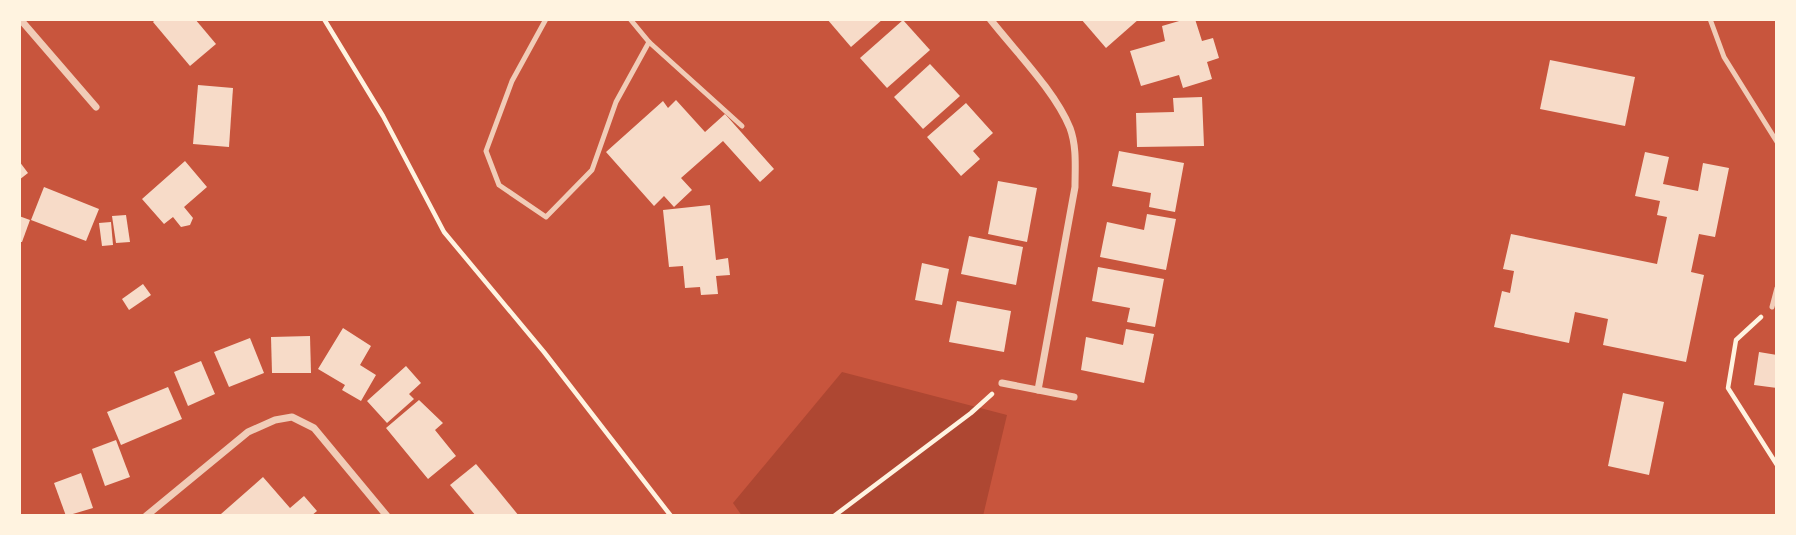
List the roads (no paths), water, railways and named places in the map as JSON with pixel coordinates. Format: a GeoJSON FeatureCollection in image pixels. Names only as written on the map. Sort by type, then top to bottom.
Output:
{"type":"FeatureCollection","features":[{"type":"Feature","properties":{"kind":"street"},"geometry":{"type":"LineString","coordinates":[[20,19],[96,107]]}},
{"type":"Feature","properties":{"kind":"street"},"geometry":{"type":"LineString","coordinates":[[990,19],[1055,102],[1070,128],[1076,154],[1075,187],[1038,390]]}},
{"type":"Feature","properties":{"kind":"street"},"geometry":{"type":"LineString","coordinates":[[1002,383],[1074,397]]}},
{"type":"Feature","properties":{"kind":"street"},"geometry":{"type":"LineString","coordinates":[[146,516],[248,432],[275,420],[292,417],[314,428],[387,516]]}},
{"type":"Feature","properties":{"kind":"lane"},"geometry":{"type":"LineString","coordinates":[[547,19],[512,81],[486,151],[499,185],[546,217],[592,170],[616,103],[649,42]]}},
{"type":"Feature","properties":{"kind":"lane"},"geometry":{"type":"LineString","coordinates":[[630,19],[649,42],[742,126]]}},
{"type":"Feature","properties":{"kind":"lane"},"geometry":{"type":"LineString","coordinates":[[1710,19],[1724,57],[1777,142]]}},
{"type":"Feature","properties":{"kind":"lane"},"geometry":{"type":"LineString","coordinates":[[1772,307],[1777,288]]}}]}
